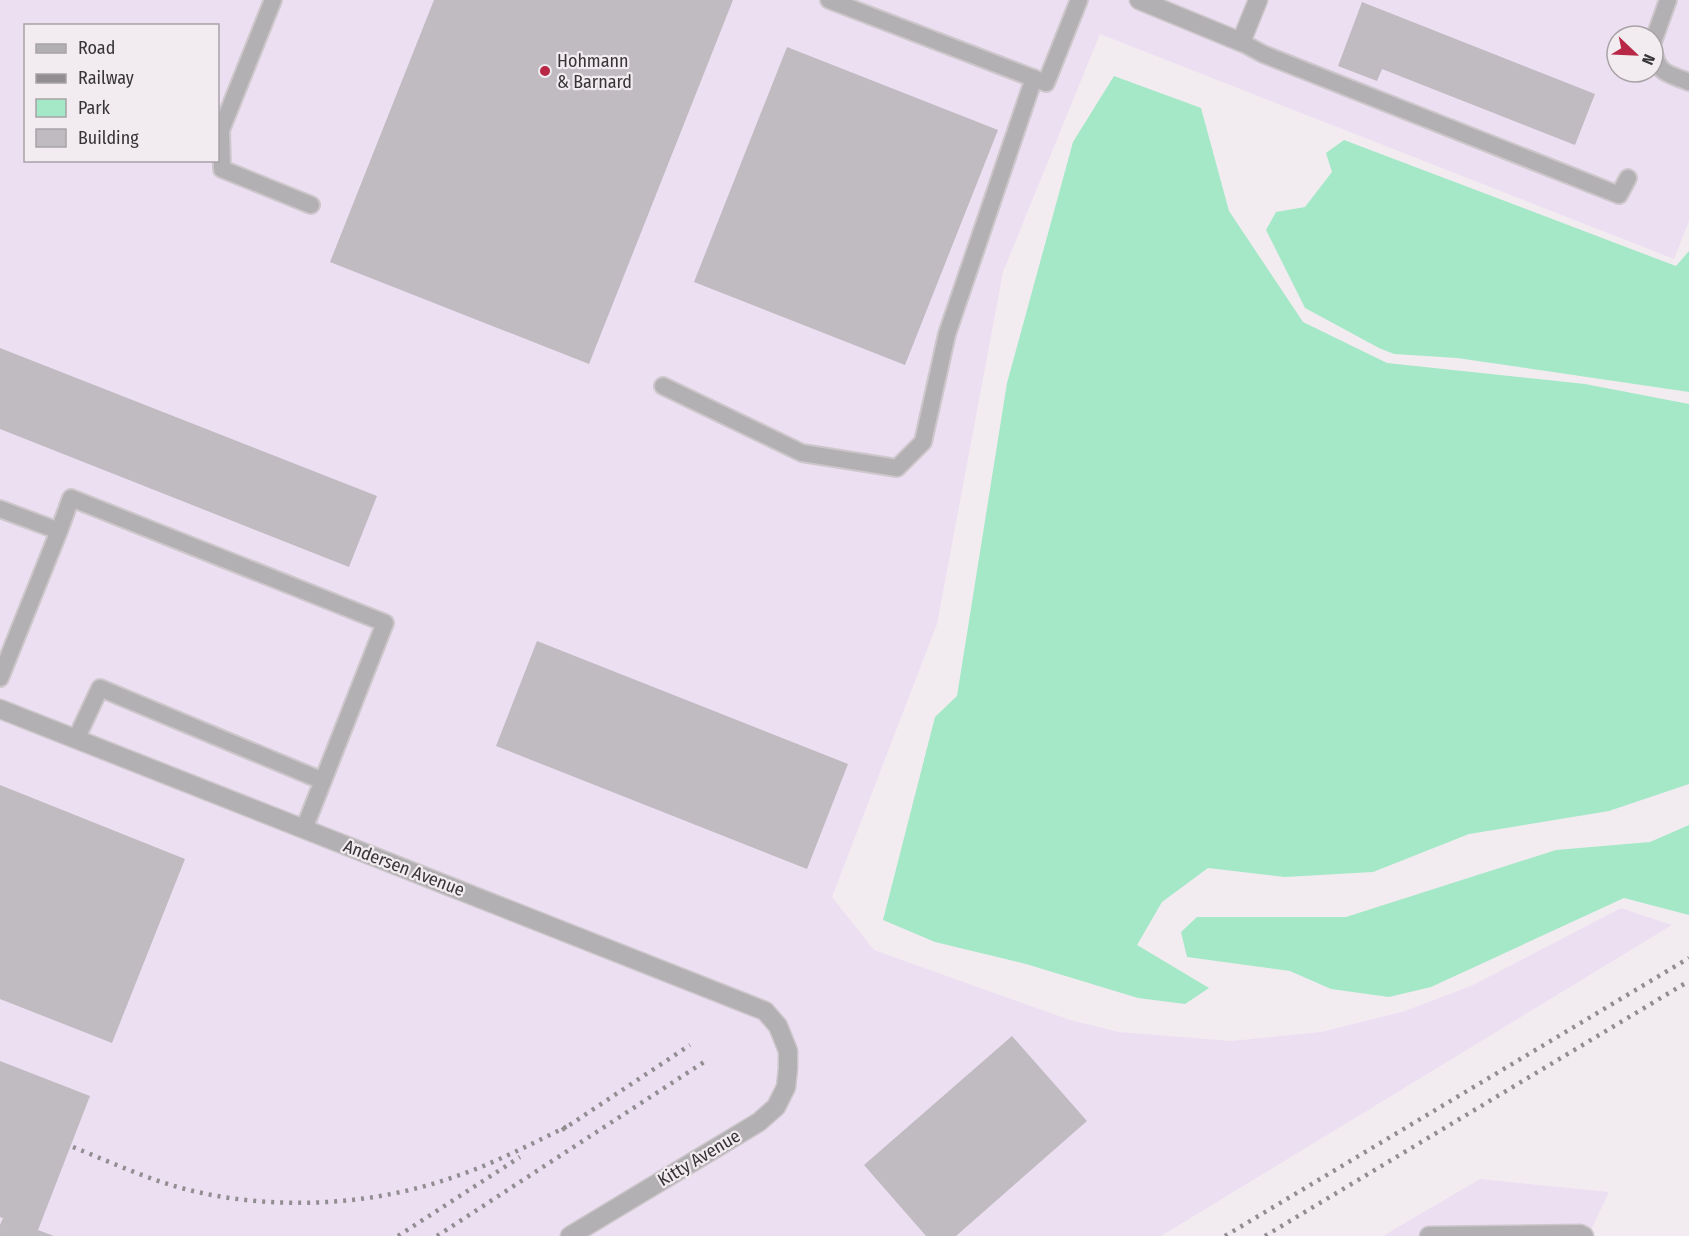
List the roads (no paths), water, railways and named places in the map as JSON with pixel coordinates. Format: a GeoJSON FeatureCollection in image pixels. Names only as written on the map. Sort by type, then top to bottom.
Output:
{"type":"FeatureCollection","features":[{"type":"Feature","properties":{"kind":"street"},"geometry":{"type":"LineString","coordinates":[[1139,0],[1241,42],[1258,0]]}},
{"type":"Feature","properties":{"kind":"street","name":"Andersen Avenue"},"geometry":{"type":"LineString","coordinates":[[0,709],[755,1006],[765,1011],[778,1026],[788,1051]]}},
{"type":"Feature","properties":{"kind":"street","name":"Kitty Avenue"},"geometry":{"type":"LineString","coordinates":[[570,1236],[759,1122],[776,1107],[786,1087],[788,1051]]}},
{"type":"Feature","properties":{"kind":"street"},"geometry":{"type":"LineString","coordinates":[[1429,1236],[1582,1235]]}},
{"type":"Feature","properties":{"kind":"lane"},"geometry":{"type":"LineString","coordinates":[[273,0],[221,130],[222,169],[311,205]]}},
{"type":"Feature","properties":{"kind":"lane"},"geometry":{"type":"LineString","coordinates":[[829,0],[1046,83],[1079,0]]}},
{"type":"Feature","properties":{"kind":"lane"},"geometry":{"type":"LineString","coordinates":[[1659,24],[1668,0]]}},
{"type":"Feature","properties":{"kind":"lane"},"geometry":{"type":"LineString","coordinates":[[1241,42],[1263,54],[1619,195],[1628,178]]}},
{"type":"Feature","properties":{"kind":"lane"},"geometry":{"type":"LineString","coordinates":[[1665,72],[1689,82]]}},
{"type":"Feature","properties":{"kind":"lane"},"geometry":{"type":"LineString","coordinates":[[663,386],[802,453],[897,468],[923,442],[947,334],[1034,78]]}},
{"type":"Feature","properties":{"kind":"lane"},"geometry":{"type":"LineString","coordinates":[[0,678],[71,498],[385,623],[304,829]]}},
{"type":"Feature","properties":{"kind":"lane"},"geometry":{"type":"LineString","coordinates":[[0,509],[59,531]]}},
{"type":"Feature","properties":{"kind":"lane"},"geometry":{"type":"LineString","coordinates":[[76,739],[100,688],[323,781]]}},
{"type":"Feature","properties":{"kind":"railway"},"geometry":{"type":"LineString","coordinates":[[1225,1236],[1689,958]]}},
{"type":"Feature","properties":{"kind":"railway"},"geometry":{"type":"LineString","coordinates":[[1265,1236],[1689,981]]}},
{"type":"Feature","properties":{"kind":"railway"},"geometry":{"type":"LineString","coordinates":[[562,1130],[690,1045]]}},
{"type":"Feature","properties":{"kind":"railway"},"geometry":{"type":"LineString","coordinates":[[437,1236],[704,1062]]}},
{"type":"Feature","properties":{"kind":"railway"},"geometry":{"type":"LineString","coordinates":[[73,1147],[153,1179],[202,1193],[264,1202],[327,1202],[390,1194],[451,1178],[495,1161],[568,1126]]}},
{"type":"Feature","properties":{"kind":"railway"},"geometry":{"type":"LineString","coordinates":[[398,1236],[520,1157]]}},
{"type":"Feature","properties":{"kind":"place","name":"Hohmann & Barnard"},"geometry":{"type":"Point","coordinates":[545,71]}}]}
